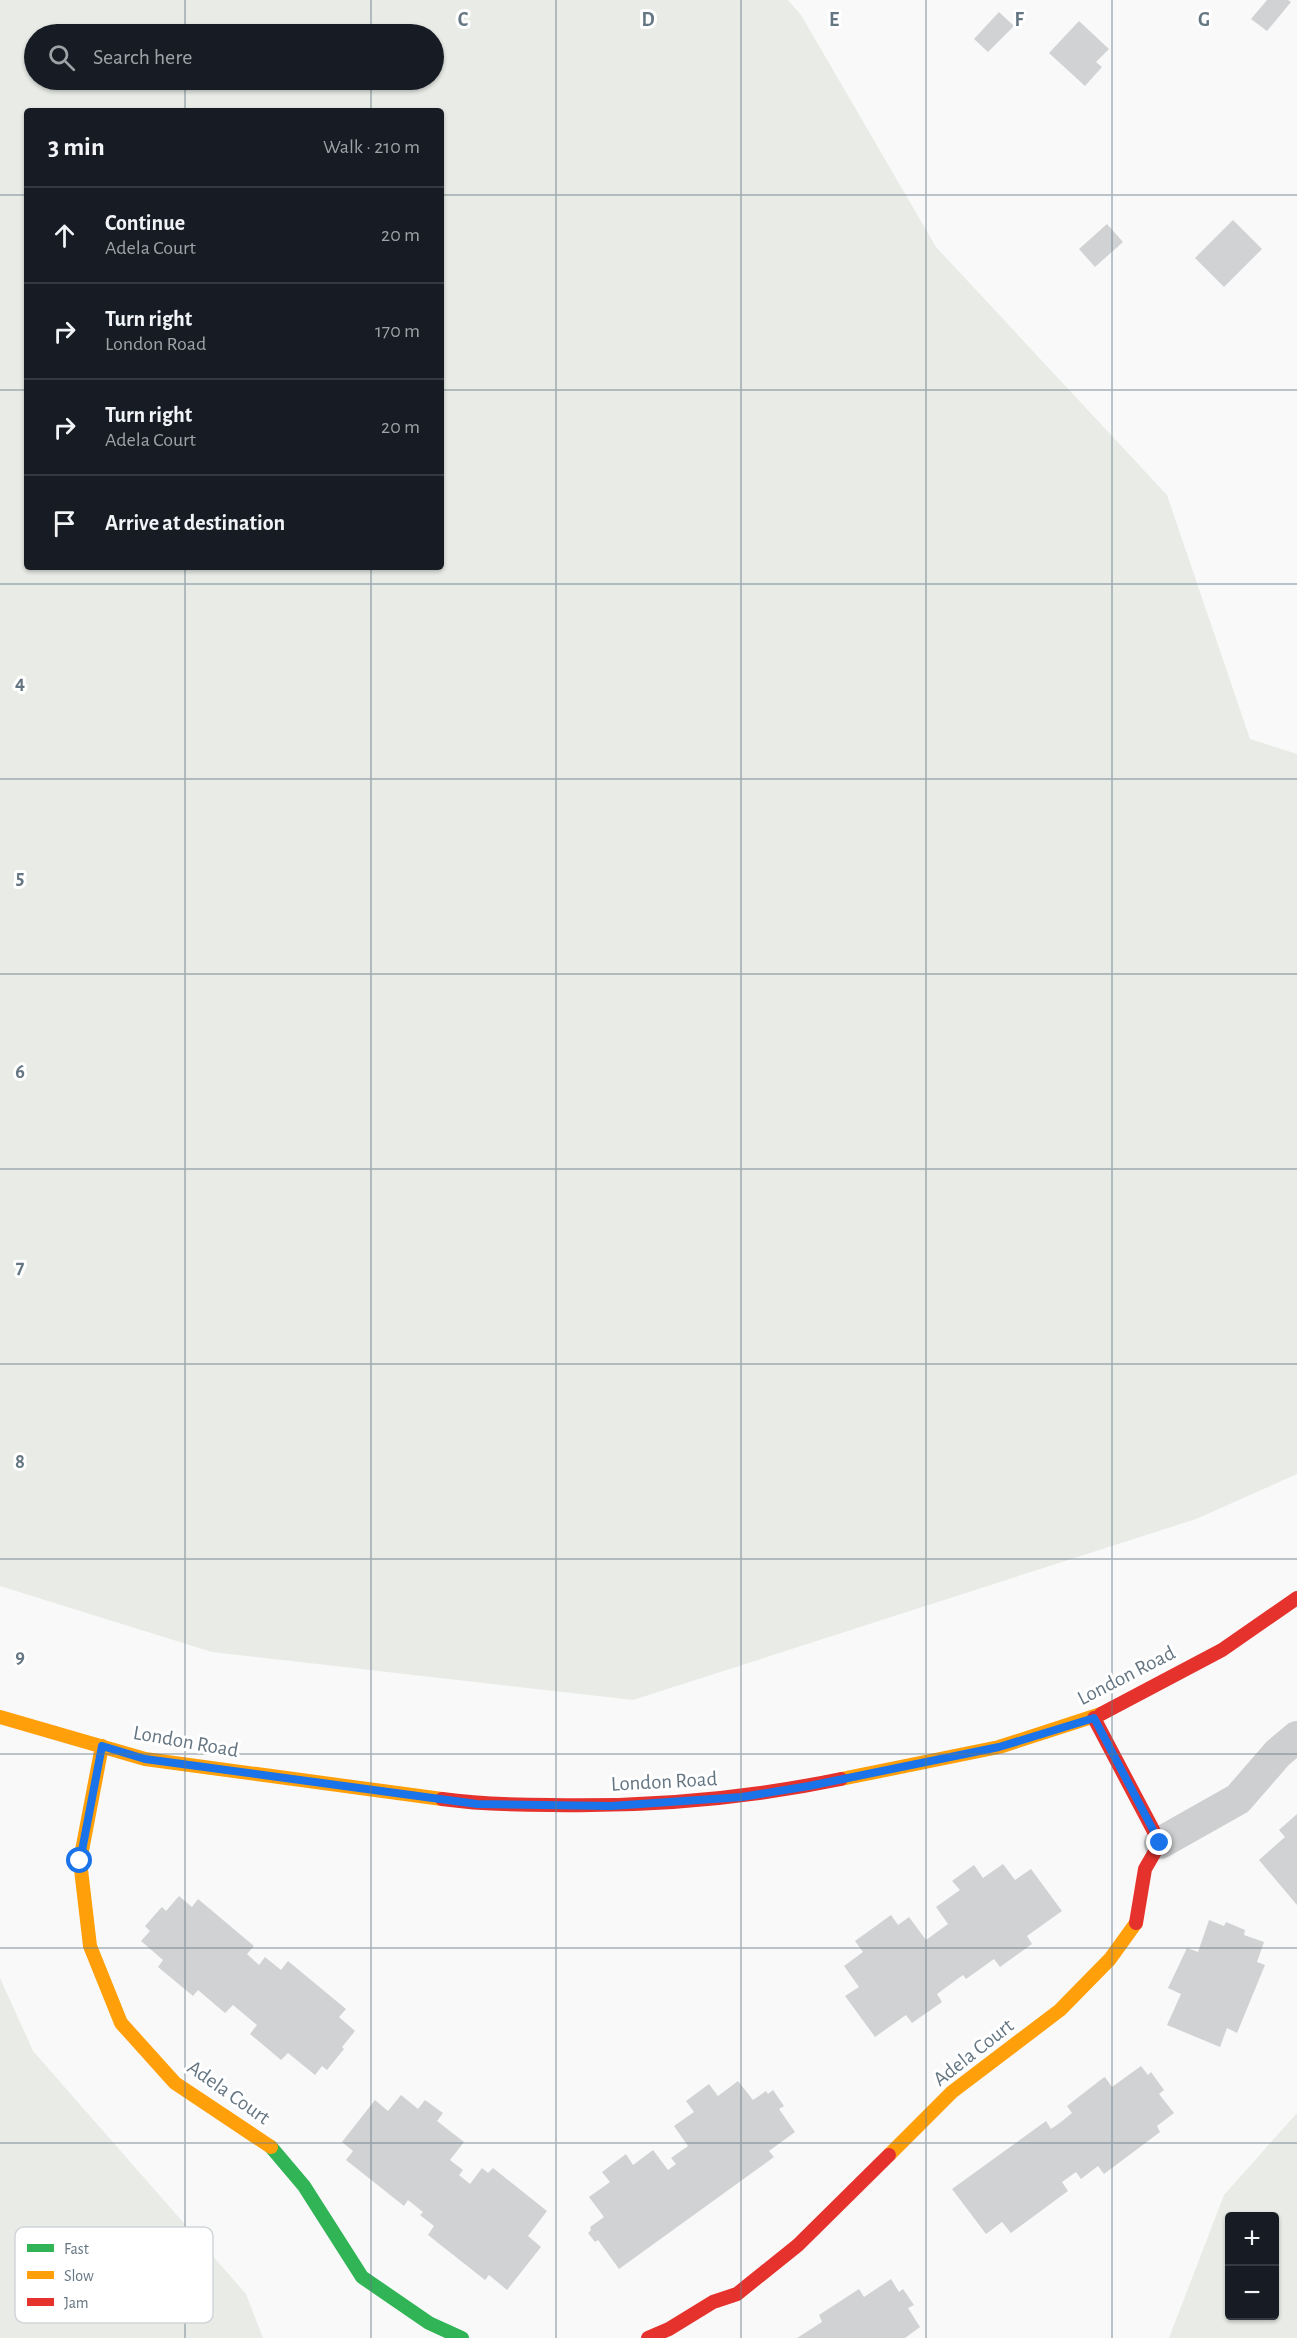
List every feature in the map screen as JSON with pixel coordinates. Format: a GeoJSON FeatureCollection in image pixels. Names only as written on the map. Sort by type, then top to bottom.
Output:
{"type":"FeatureCollection","features":[{"type":"Feature","properties":{"kind":"street","name":"London Road"},"geometry":{"type":"LineString","coordinates":[[0,1717],[145,1759],[477,1804],[611,1806],[742,1797],[809,1786],[999,1747],[1094,1718],[1222,1650],[1297,1598]]}},
{"type":"Feature","properties":{"kind":"street"},"geometry":{"type":"LineString","coordinates":[[1094,1718],[1160,1843],[1238,1799],[1278,1753],[1297,1737]]}},
{"type":"Feature","properties":{"kind":"street","name":"Adela Court"},"geometry":{"type":"LineString","coordinates":[[102,1746],[80,1861],[90,1946],[121,2023],[175,2083],[270,2146],[304,2186],[362,2277],[429,2323],[462,2338]]}},
{"type":"Feature","properties":{"kind":"street","name":"Adela Court"},"geometry":{"type":"LineString","coordinates":[[648,2338],[669,2329],[713,2302],[737,2294],[755,2280],[798,2245],[952,2092],[1060,2010],[1110,1959],[1137,1922],[1145,1869],[1160,1843]]}},
{"type":"Feature","properties":{"kind":"shaded area"},"geometry":{"type":"Polygon","coordinates":[[[0,0],[788,0],[801,15],[936,247],[1167,495],[1250,739],[1297,754],[1297,1474],[1196,1519],[633,1700],[212,1652],[0,1586],[0,0]]]}},
{"type":"Feature","properties":{"kind":"shaded area"},"geometry":{"type":"Polygon","coordinates":[[[0,1978],[33,2051],[187,2227],[15,2227],[15,2323],[213,2323],[213,2256],[246,2294],[263,2338],[0,2338],[0,1978]]]}},
{"type":"Feature","properties":{"kind":"shaded area"},"geometry":{"type":"Polygon","coordinates":[[[1297,2113],[1297,2338],[1169,2338],[1224,2195],[1297,2113]]]}},
{"type":"Feature","properties":{"kind":"building"},"geometry":{"type":"Polygon","coordinates":[[[1267,0],[1291,2],[1267,31],[1251,19],[1267,0]]]}},
{"type":"Feature","properties":{"kind":"building"},"geometry":{"type":"Polygon","coordinates":[[[999,12],[1014,26],[988,52],[974,39],[999,12]]]}},
{"type":"Feature","properties":{"kind":"building"},"geometry":{"type":"Polygon","coordinates":[[[1079,21],[1109,49],[1096,62],[1102,67],[1085,86],[1049,53],[1079,21]]]}},
{"type":"Feature","properties":{"kind":"building"},"geometry":{"type":"Polygon","coordinates":[[[1233,220],[1262,249],[1224,287],[1195,258],[1233,220]]]}},
{"type":"Feature","properties":{"kind":"building"},"geometry":{"type":"Polygon","coordinates":[[[1107,224],[1123,242],[1095,267],[1079,249],[1107,224]]]}},
{"type":"Feature","properties":{"kind":"building"},"geometry":{"type":"Polygon","coordinates":[[[1297,1814],[1297,1905],[1259,1860],[1285,1837],[1279,1830],[1297,1814]]]}},
{"type":"Feature","properties":{"kind":"building"},"geometry":{"type":"Polygon","coordinates":[[[1003,1864],[1015,1880],[1031,1869],[1062,1911],[1027,1936],[1032,1944],[1000,1967],[994,1959],[966,1979],[963,1975],[937,1994],[942,2002],[912,2023],[906,2015],[875,2037],[845,1996],[859,1987],[844,1966],[863,1952],[855,1941],[891,1915],[898,1925],[909,1917],[926,1940],[948,1924],[936,1907],[960,1890],[952,1881],[974,1865],[983,1878],[1003,1864]]]}},
{"type":"Feature","properties":{"kind":"building"},"geometry":{"type":"Polygon","coordinates":[[[179,1896],[192,1907],[198,1899],[254,1946],[247,1954],[259,1965],[265,1957],[281,1970],[288,1961],[346,2009],[339,2017],[355,2031],[327,2070],[322,2066],[315,2075],[288,2053],[281,2060],[250,2034],[257,2025],[233,2005],[225,2013],[198,1990],[193,1996],[158,1967],[163,1960],[141,1941],[150,1931],[145,1926],[162,1907],[166,1911],[179,1896]]]}},
{"type":"Feature","properties":{"kind":"building"},"geometry":{"type":"Polygon","coordinates":[[[1209,1920],[1224,1926],[1226,1922],[1245,1930],[1244,1935],[1264,1942],[1257,1962],[1265,1965],[1237,2033],[1227,2028],[1220,2047],[1167,2025],[1181,1994],[1168,1988],[1187,1948],[1198,1952],[1209,1920]]]}},
{"type":"Feature","properties":{"kind":"building"},"geometry":{"type":"Polygon","coordinates":[[[1141,2066],[1148,2075],[1151,2072],[1164,2090],[1159,2094],[1174,2113],[1157,2126],[1160,2132],[1104,2174],[1098,2166],[1081,2179],[1076,2172],[1062,2182],[1068,2191],[1011,2233],[1002,2222],[986,2234],[952,2189],[1046,2121],[1051,2129],[1061,2122],[1072,2113],[1067,2106],[1103,2078],[1105,2077],[1112,2087],[1141,2066]]]}},
{"type":"Feature","properties":{"kind":"building"},"geometry":{"type":"Polygon","coordinates":[[[738,2081],[753,2100],[766,2091],[768,2094],[773,2090],[784,2106],[779,2109],[795,2132],[769,2151],[774,2157],[619,2269],[598,2240],[595,2242],[588,2233],[591,2230],[590,2227],[604,2217],[589,2197],[610,2182],[602,2172],[626,2154],[633,2165],[653,2150],[668,2170],[676,2164],[671,2158],[688,2146],[674,2126],[694,2112],[686,2101],[709,2084],[718,2096],[738,2081]]]}},
{"type":"Feature","properties":{"kind":"building"},"geometry":{"type":"Polygon","coordinates":[[[401,2095],[418,2109],[425,2100],[443,2113],[437,2121],[464,2142],[450,2160],[463,2170],[459,2175],[470,2184],[482,2168],[488,2173],[493,2168],[547,2211],[528,2236],[541,2247],[507,2290],[489,2275],[485,2280],[428,2235],[434,2226],[420,2215],[423,2212],[408,2200],[404,2206],[346,2160],[353,2151],[342,2142],[375,2100],[388,2111],[401,2095]]]}},
{"type":"Feature","properties":{"kind":"building"},"geometry":{"type":"Polygon","coordinates":[[[891,2279],[899,2292],[903,2289],[914,2305],[908,2308],[920,2327],[905,2338],[797,2338],[822,2322],[819,2315],[859,2289],[864,2297],[891,2279]]]}},
{"type":"Feature","properties":{"kind":"traffic: fast"},"geometry":{"type":"LineString","coordinates":[[271,2147],[304,2186],[362,2277],[429,2323],[462,2338]]}},
{"type":"Feature","properties":{"kind":"traffic: slow"},"geometry":{"type":"LineString","coordinates":[[841,1779],[999,1747],[1101,1714]]}},
{"type":"Feature","properties":{"kind":"traffic: slow"},"geometry":{"type":"LineString","coordinates":[[0,1717],[145,1759],[442,1799]]}},
{"type":"Feature","properties":{"kind":"traffic: slow"},"geometry":{"type":"LineString","coordinates":[[102,1746],[80,1861],[90,1946],[121,2023],[175,2083],[271,2147]]}},
{"type":"Feature","properties":{"kind":"traffic: slow"},"geometry":{"type":"LineString","coordinates":[[889,2155],[952,2092],[1060,2010],[1110,1959],[1136,1923]]}},
{"type":"Feature","properties":{"kind":"traffic: jam"},"geometry":{"type":"LineString","coordinates":[[1101,1714],[1222,1650],[1297,1598]]}},
{"type":"Feature","properties":{"kind":"traffic: jam"},"geometry":{"type":"LineString","coordinates":[[1094,1718],[1160,1843],[1145,1869],[1136,1923]]}},
{"type":"Feature","properties":{"kind":"traffic: jam"},"geometry":{"type":"LineString","coordinates":[[442,1799],[523,1805],[624,1805],[733,1797],[841,1779]]}},
{"type":"Feature","properties":{"kind":"traffic: jam"},"geometry":{"type":"LineString","coordinates":[[648,2338],[669,2329],[713,2302],[737,2294],[798,2245],[889,2155]]}},
{"type":"Feature","properties":{"kind":"route"},"geometry":{"type":"LineString","coordinates":[[80,1861],[102,1746],[145,1759],[477,1804],[611,1806],[742,1797],[809,1786],[999,1747],[1094,1718],[1160,1843]]}}]}
